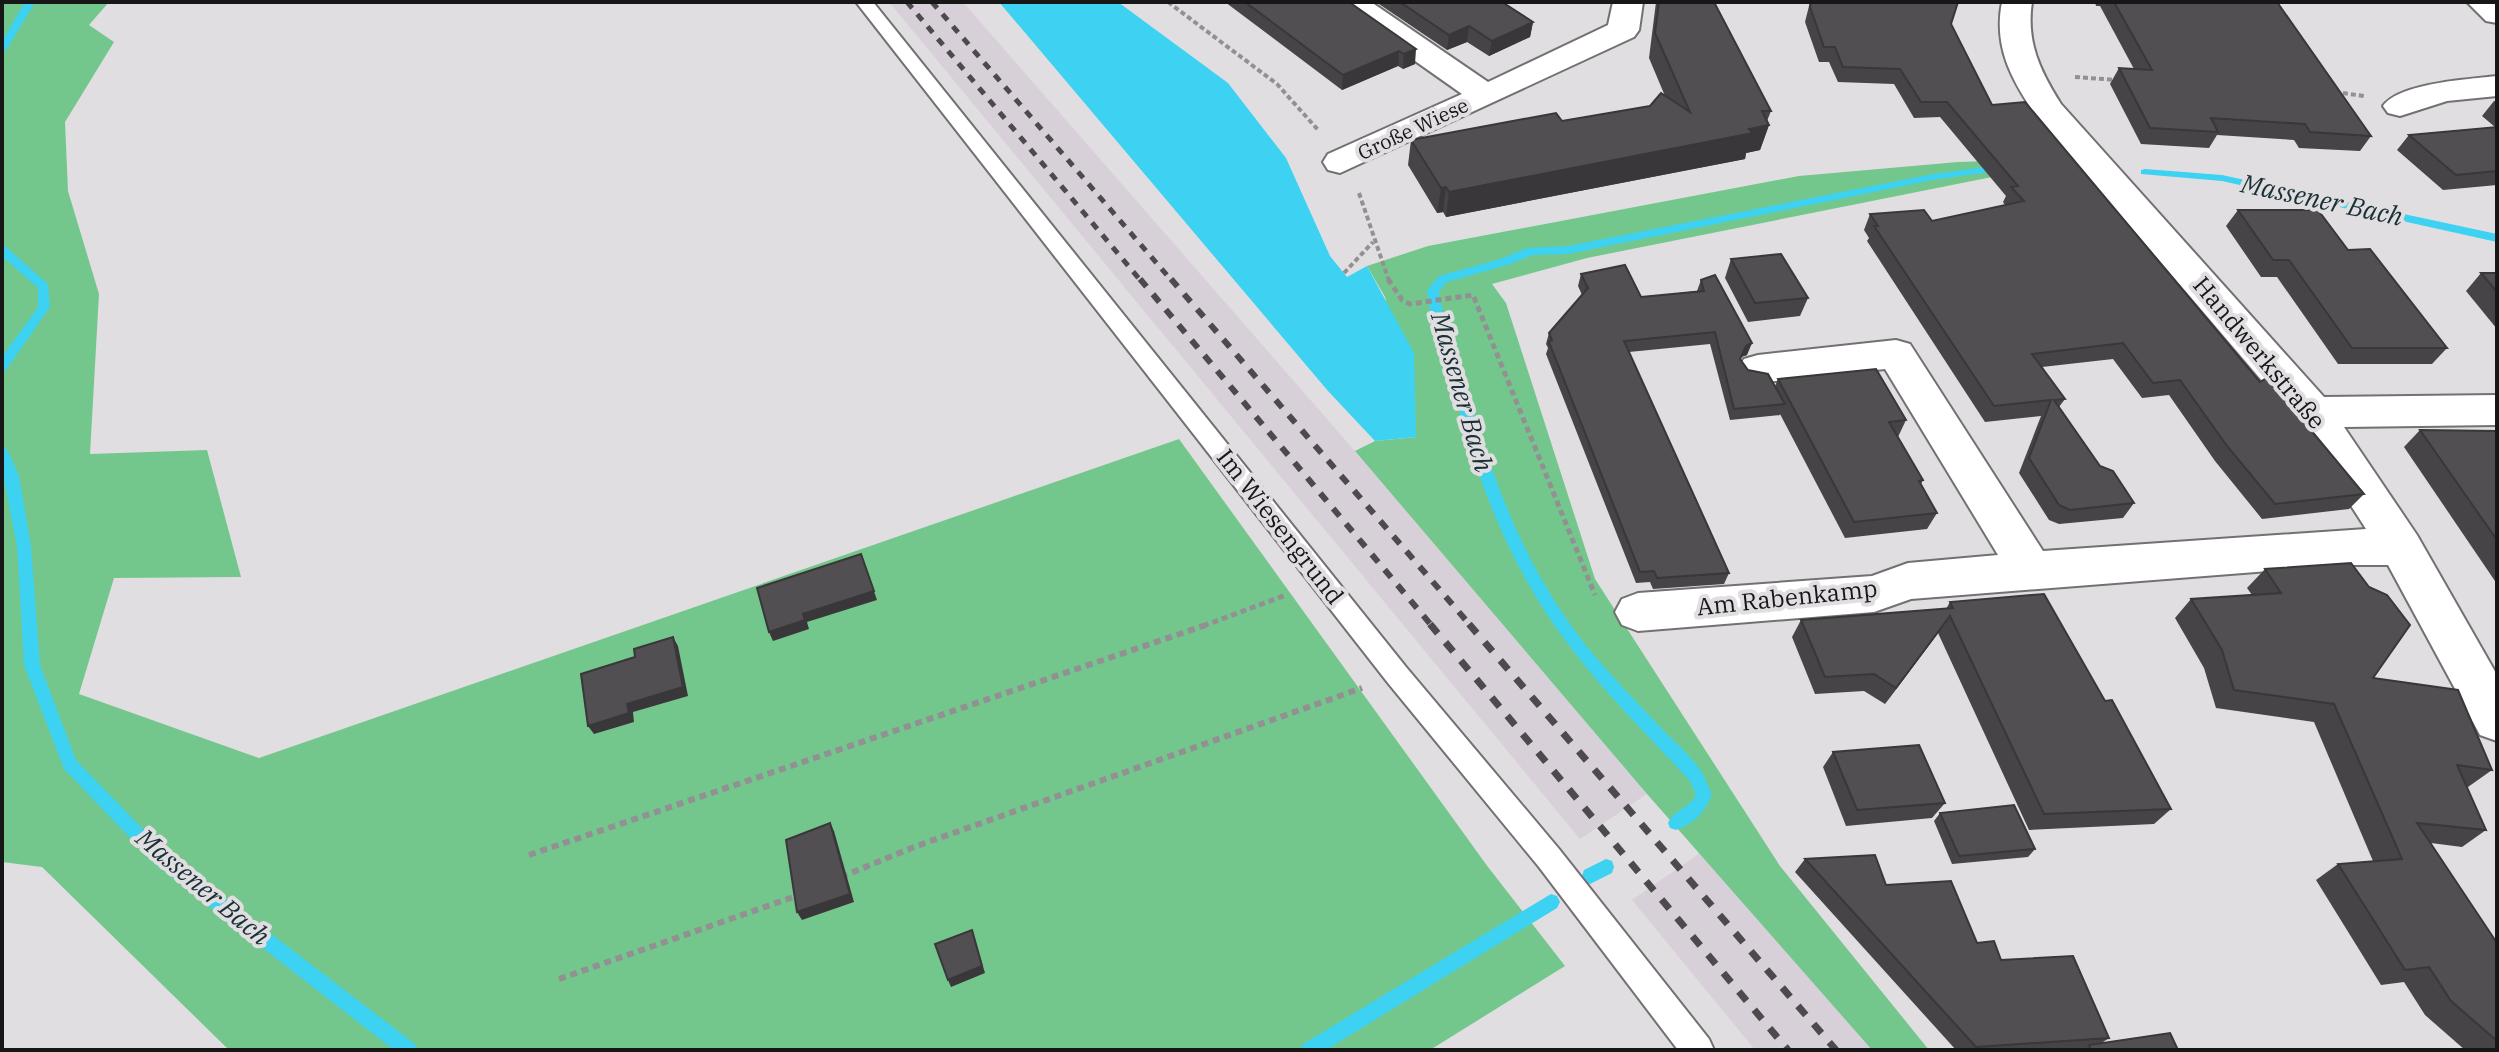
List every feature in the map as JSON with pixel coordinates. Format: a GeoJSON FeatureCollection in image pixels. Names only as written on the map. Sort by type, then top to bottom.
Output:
{"type":"FeatureCollection","features":[{"type":"Feature","properties":{"kind":"street","name":"Große Wiese"},"geometry":{"type":"LineString","coordinates":[[1351,2],[1486,95]]}},
{"type":"Feature","properties":{"kind":"street","name":"Große Wiese"},"geometry":{"type":"LineString","coordinates":[[1340,162],[1623,30],[1628,2]]}},
{"type":"Feature","properties":{"kind":"street","name":"Handwerkstraße"},"geometry":{"type":"LineString","coordinates":[[2017,2],[2011,24],[2016,55],[2049,110],[2313,412],[2401,547],[2497,720]]}},
{"type":"Feature","properties":{"kind":"street"},"geometry":{"type":"LineString","coordinates":[[2482,2],[2497,14]]}},
{"type":"Feature","properties":{"kind":"street"},"geometry":{"type":"LineString","coordinates":[[2400,106],[2443,92],[2497,86]]}},
{"type":"Feature","properties":{"kind":"street"},"geometry":{"type":"LineString","coordinates":[[1758,369],[1896,354],[2031,570]]}},
{"type":"Feature","properties":{"kind":"street"},"geometry":{"type":"LineString","coordinates":[[2313,412],[2497,410]]}},
{"type":"Feature","properties":{"kind":"street","name":"Am Rabenkamp"},"geometry":{"type":"LineString","coordinates":[[1638,612],[1874,594],[1908,581],[2031,570],[2344,547],[2401,547]]}},
{"type":"Feature","properties":{"kind":"lane","name":"Im Wiesengrund"},"geometry":{"type":"LineString","coordinates":[[864,2],[1397,675],[1549,858],[1698,1050]]}},
{"type":"Feature","properties":{"kind":"path"},"geometry":{"type":"LineString","coordinates":[[1168,2],[1277,84],[1323,135],[1358,190],[1373,242],[1399,299],[1409,304],[1473,295],[1598,602],[1614,615],[1638,612]]}},
{"type":"Feature","properties":{"kind":"path"},"geometry":{"type":"LineString","coordinates":[[2025,74],[2119,80]]}},
{"type":"Feature","properties":{"kind":"path"},"geometry":{"type":"LineString","coordinates":[[2322,91],[2354,93],[2400,106]]}},
{"type":"Feature","properties":{"kind":"path"},"geometry":{"type":"LineString","coordinates":[[1344,273],[1373,242]]}},
{"type":"Feature","properties":{"kind":"path"},"geometry":{"type":"LineString","coordinates":[[529,855],[1167,640],[1266,601],[1325,584]]}},
{"type":"Feature","properties":{"kind":"path"},"geometry":{"type":"LineString","coordinates":[[831,881],[914,847],[1397,675]]}},
{"type":"Feature","properties":{"kind":"path"},"geometry":{"type":"LineString","coordinates":[[559,979],[803,893]]}},
{"type":"Feature","properties":{"kind":"shaded area"},"geometry":{"type":"Polygon","coordinates":[[[889,2],[963,2],[1355,451],[1647,794],[1580,839],[889,2]]]}},
{"type":"Feature","properties":{"kind":"shaded area"},"geometry":{"type":"Polygon","coordinates":[[[1700,853],[1872,1050],[1755,1050],[1632,900],[1700,853]]]}},
{"type":"Feature","properties":{"kind":"green space"},"geometry":{"type":"Polygon","coordinates":[[[2,2],[109,2],[89,25],[114,42],[65,122],[68,191],[99,294],[90,454],[207,450],[241,577],[114,578],[79,694],[259,758],[1179,439],[1488,867],[1565,966],[1430,1050],[229,1050],[42,867],[2,862],[2,2]]]}},
{"type":"Feature","properties":{"kind":"green space"},"geometry":{"type":"Polygon","coordinates":[[[2050,159],[2017,172],[1587,258],[1492,284],[1506,303],[1595,579],[1780,866],[1929,1050],[1872,1050],[1647,794],[1355,451],[1375,441],[1416,437],[1385,297],[1367,266],[1428,246],[1799,176],[1958,162],[2050,159]]]}},
{"type":"Feature","properties":{"kind":"water"},"geometry":{"type":"Polygon","coordinates":[[[999,2],[1118,2],[1228,83],[1286,158],[1330,256],[1347,277],[1367,266],[1414,353],[1416,437],[1375,441],[1328,391],[999,2]]]}},
{"type":"Feature","properties":{"kind":"building"},"geometry":{"type":"Polygon","coordinates":[[[1245,2],[1349,2],[1416,49],[1404,54],[1399,51],[1343,75],[1245,2]]]}},
{"type":"Feature","properties":{"kind":"building"},"geometry":{"type":"Polygon","coordinates":[[[1400,2],[1502,2],[1533,22],[1492,41],[1469,26],[1449,35],[1400,2]]]}},
{"type":"Feature","properties":{"kind":"building"},"geometry":{"type":"Polygon","coordinates":[[[1659,2],[1714,2],[1771,111],[1762,111],[1769,125],[1749,129],[1753,133],[1449,192],[1446,187],[1441,188],[1411,140],[1556,113],[1562,121],[1650,106],[1661,93],[1690,112],[1655,33],[1659,2]]]}},
{"type":"Feature","properties":{"kind":"building"},"geometry":{"type":"Polygon","coordinates":[[[1811,2],[1958,2],[1951,24],[1992,105],[2025,102],[2260,382],[2273,374],[2315,429],[2310,429],[2364,494],[2275,504],[2227,446],[2180,380],[2153,383],[2123,343],[2032,354],[2065,399],[2054,400],[2100,466],[2113,471],[2134,503],[2070,510],[2059,505],[2029,458],[2051,400],[1994,406],[1874,226],[1878,226],[1870,214],[1924,210],[1932,221],[2024,201],[2011,187],[2018,186],[1947,102],[1921,102],[1900,69],[1843,67],[1835,47],[1824,47],[1811,2]]]}},
{"type":"Feature","properties":{"kind":"building"},"geometry":{"type":"Polygon","coordinates":[[[2114,2],[2277,2],[2371,136],[2310,132],[2305,124],[2211,118],[2218,132],[2150,128],[2119,68],[2152,70],[2114,2]]]}},
{"type":"Feature","properties":{"kind":"building"},"geometry":{"type":"Polygon","coordinates":[[[2497,127],[2497,171],[2456,175],[2409,135],[2497,127]]]}},
{"type":"Feature","properties":{"kind":"building"},"geometry":{"type":"Polygon","coordinates":[[[2238,210],[2318,210],[2348,250],[2370,249],[2447,348],[2352,348],[2289,260],[2273,260],[2238,210]]]}},
{"type":"Feature","properties":{"kind":"building"},"geometry":{"type":"Polygon","coordinates":[[[1781,254],[1808,298],[1755,303],[1731,259],[1781,254]]]}},
{"type":"Feature","properties":{"kind":"building"},"geometry":{"type":"Polygon","coordinates":[[[1625,265],[1641,297],[1704,291],[1701,280],[1715,275],[1752,343],[1746,346],[1740,359],[1748,370],[1768,374],[1785,404],[1734,409],[1715,332],[1624,341],[1729,573],[1657,578],[1654,571],[1640,572],[1549,342],[1552,340],[1549,333],[1588,288],[1581,274],[1625,265]]]}},
{"type":"Feature","properties":{"kind":"building"},"geometry":{"type":"Polygon","coordinates":[[[2481,273],[2497,273],[2497,292],[2481,273]]]}},
{"type":"Feature","properties":{"kind":"building"},"geometry":{"type":"Polygon","coordinates":[[[1876,369],[1906,420],[1889,422],[1923,480],[1919,481],[1937,513],[1854,522],[1778,379],[1876,369]]]}},
{"type":"Feature","properties":{"kind":"building"},"geometry":{"type":"Polygon","coordinates":[[[2420,430],[2497,431],[2497,540],[2420,430]]]}},
{"type":"Feature","properties":{"kind":"building"},"geometry":{"type":"Polygon","coordinates":[[[861,554],[874,591],[803,614],[805,620],[769,632],[757,588],[861,554]]]}},
{"type":"Feature","properties":{"kind":"building"},"geometry":{"type":"Polygon","coordinates":[[[2351,563],[2369,587],[2387,595],[2410,625],[2373,678],[2458,690],[2492,770],[2457,765],[2486,830],[2417,823],[2497,943],[2497,1041],[2451,1001],[2429,967],[2405,970],[2338,864],[2402,859],[2334,704],[2234,690],[2222,650],[2191,599],[2281,593],[2265,569],[2351,563]]]}},
{"type":"Feature","properties":{"kind":"building"},"geometry":{"type":"Polygon","coordinates":[[[2044,594],[2105,701],[2112,700],[2171,809],[2044,814],[1950,616],[1896,688],[1874,674],[1825,677],[1801,620],[1953,608],[1950,602],[2044,594]]]}},
{"type":"Feature","properties":{"kind":"building"},"geometry":{"type":"Polygon","coordinates":[[[673,637],[683,687],[627,704],[629,713],[588,726],[581,674],[635,657],[634,649],[673,637]]]}},
{"type":"Feature","properties":{"kind":"building"},"geometry":{"type":"Polygon","coordinates":[[[1919,745],[1945,803],[1857,810],[1833,752],[1919,745]]]}},
{"type":"Feature","properties":{"kind":"building"},"geometry":{"type":"Polygon","coordinates":[[[2014,805],[2035,849],[1959,856],[1940,813],[2014,805]]]}},
{"type":"Feature","properties":{"kind":"building"},"geometry":{"type":"Polygon","coordinates":[[[830,823],[850,894],[797,912],[786,840],[830,823]]]}},
{"type":"Feature","properties":{"kind":"building"},"geometry":{"type":"Polygon","coordinates":[[[1875,855],[1886,885],[1951,881],[1977,943],[1994,941],[2001,960],[2073,956],[2109,1038],[1976,1047],[1805,859],[1875,855]]]}},
{"type":"Feature","properties":{"kind":"building"},"geometry":{"type":"Polygon","coordinates":[[[972,930],[982,966],[948,980],[935,944],[972,930]]]}},
{"type":"Feature","properties":{"kind":"building"},"geometry":{"type":"Polygon","coordinates":[[[2170,1033],[2178,1050],[2091,1050],[2089,1045],[2170,1033]]]}},
{"type":"Feature","properties":{"kind":"waterway","name":"Massener Bach"},"geometry":{"type":"LineString","coordinates":[[2,49],[30,2]]}},
{"type":"Feature","properties":{"kind":"waterway","name":"Massener Bach"},"geometry":{"type":"LineString","coordinates":[[1676,823],[1697,809],[1704,795],[1696,776],[1587,658],[1531,576],[1513,542],[1484,471],[1451,351],[1435,308],[1433,290],[1443,279],[1531,251],[1568,250],[1933,177],[2000,168]]}},
{"type":"Feature","properties":{"kind":"waterway","name":"Massener Bach"},"geometry":{"type":"LineString","coordinates":[[2145,172],[2222,178],[2497,238]]}},
{"type":"Feature","properties":{"kind":"waterway","name":"Massener Bach"},"geometry":{"type":"LineString","coordinates":[[2,250],[44,287],[44,307],[2,367]]}},
{"type":"Feature","properties":{"kind":"waterway","name":"Massener Bach"},"geometry":{"type":"LineString","coordinates":[[2,453],[12,476],[24,546],[32,665],[70,764],[162,860],[409,1050]]}},
{"type":"Feature","properties":{"kind":"waterway","name":"Massener Bach"},"geometry":{"type":"LineString","coordinates":[[1590,876],[1606,867]]}},
{"type":"Feature","properties":{"kind":"waterway","name":"Massener Bach"},"geometry":{"type":"LineString","coordinates":[[1309,1050],[1551,902]]}},
{"type":"Feature","properties":{"kind":"railway"},"geometry":{"type":"LineString","coordinates":[[907,2],[1141,281]]}},
{"type":"Feature","properties":{"kind":"railway"},"geometry":{"type":"LineString","coordinates":[[932,2],[1172,281]]}},
{"type":"Feature","properties":{"kind":"railway"},"geometry":{"type":"LineString","coordinates":[[1140,279],[1432,626]]}},
{"type":"Feature","properties":{"kind":"railway"},"geometry":{"type":"LineString","coordinates":[[1171,279],[1471,626]]}},
{"type":"Feature","properties":{"kind":"railway"},"geometry":{"type":"LineString","coordinates":[[1430,624],[1788,1050]]}},
{"type":"Feature","properties":{"kind":"railway"},"geometry":{"type":"LineString","coordinates":[[1469,624],[1836,1050]]}}]}
